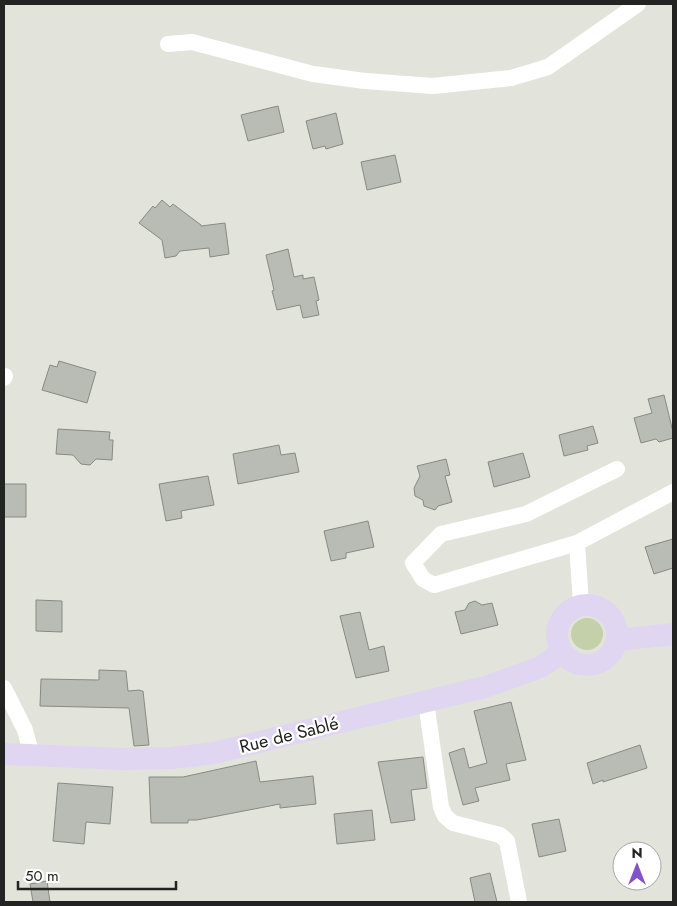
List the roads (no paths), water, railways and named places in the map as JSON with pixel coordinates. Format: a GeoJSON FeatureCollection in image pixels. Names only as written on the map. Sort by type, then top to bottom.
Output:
{"type":"FeatureCollection","features":[{"type":"Feature","properties":{"kind":"main road"},"geometry":{"type":"LineString","coordinates":[[581,605],[590,605],[600,607],[608,613],[614,621],[617,630],[617,640],[614,649],[607,657],[589,665],[579,664],[562,652],[557,634],[559,624],[564,615],[581,605]]}},
{"type":"Feature","properties":{"kind":"main road"},"geometry":{"type":"LineString","coordinates":[[617,640],[673,634]]}},
{"type":"Feature","properties":{"kind":"main road","name":"Rue de Sablé"},"geometry":{"type":"LineString","coordinates":[[4,754],[133,759],[172,758],[214,753],[485,687],[541,667],[562,652]]}},
{"type":"Feature","properties":{"kind":"street"},"geometry":{"type":"LineString","coordinates":[[168,44],[192,42],[313,74],[365,81],[433,86],[511,78],[548,67],[638,4]]}},
{"type":"Feature","properties":{"kind":"street"},"geometry":{"type":"LineString","coordinates":[[617,469],[526,514],[441,534],[413,563],[423,580],[434,585],[577,543],[673,492]]}},
{"type":"Feature","properties":{"kind":"street"},"geometry":{"type":"LineString","coordinates":[[577,543],[581,605]]}},
{"type":"Feature","properties":{"kind":"street"},"geometry":{"type":"LineString","coordinates":[[4,688],[25,730],[32,756]]}},
{"type":"Feature","properties":{"kind":"street"},"geometry":{"type":"LineString","coordinates":[[426,702],[445,816],[453,823],[500,835],[507,841],[519,902]]}}]}
